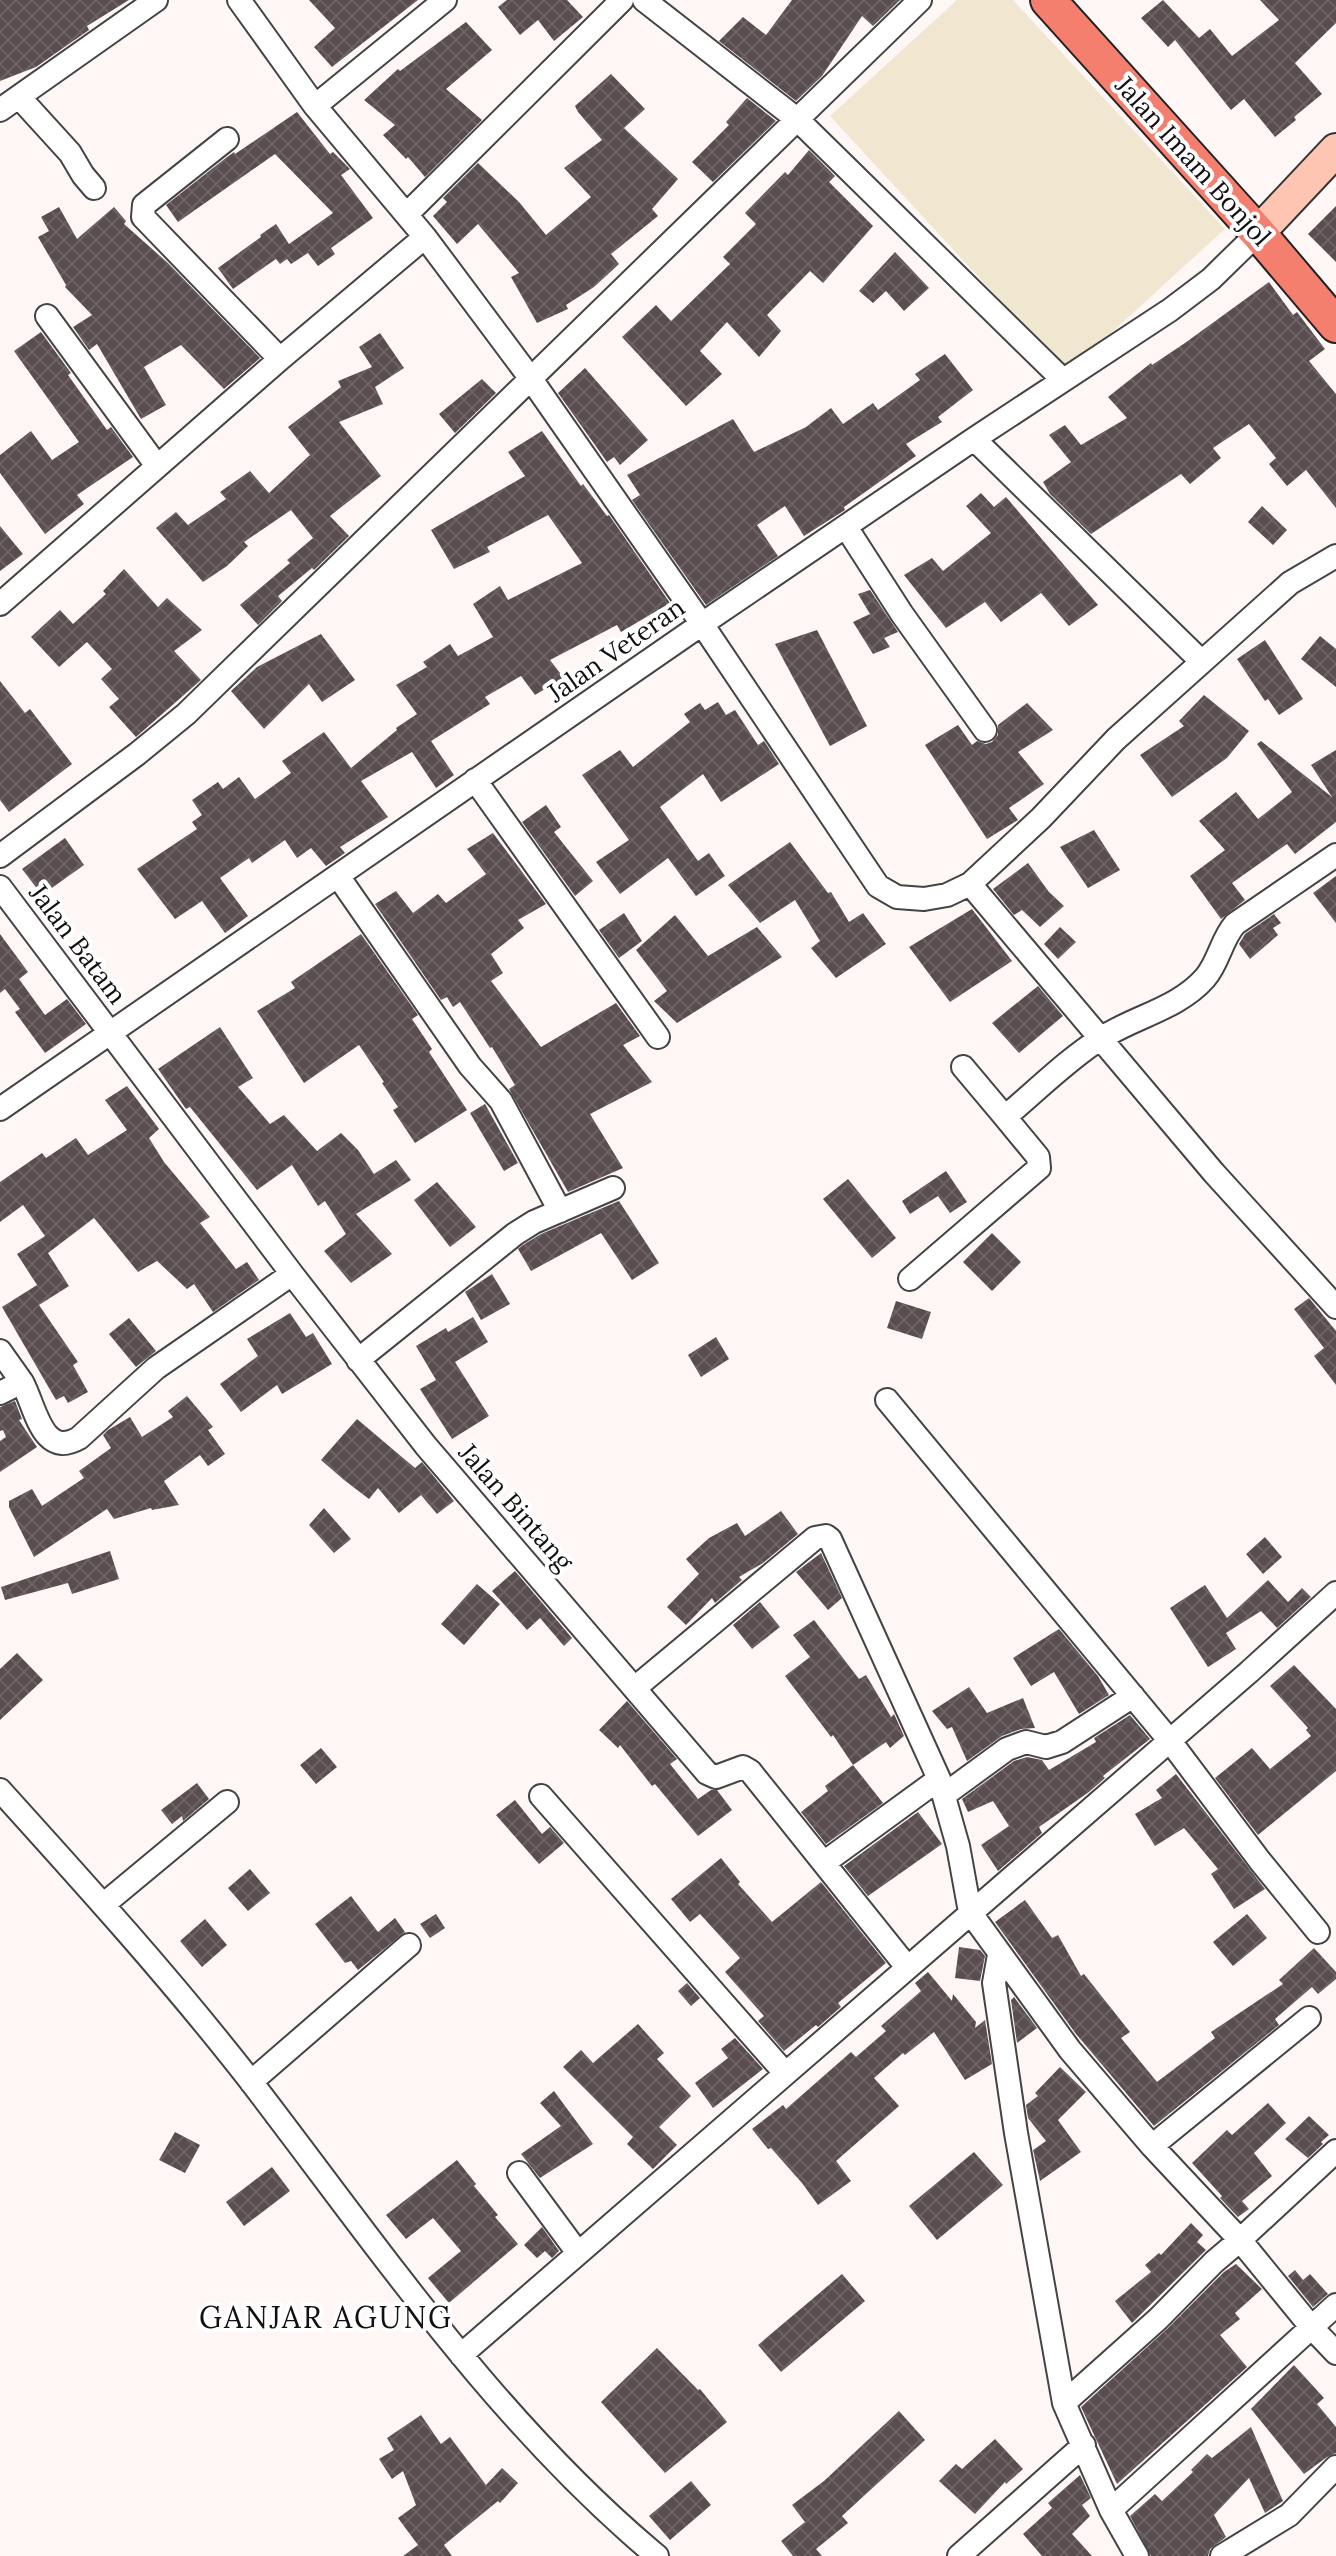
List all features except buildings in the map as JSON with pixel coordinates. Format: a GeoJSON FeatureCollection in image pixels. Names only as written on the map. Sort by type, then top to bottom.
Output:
{"type":"FeatureCollection","features":[{"type":"Feature","properties":{"kind":"main road","name":"Jalan Imam Bonjol"},"geometry":{"type":"LineString","coordinates":[[1048,0],[1258,233],[1336,325]]}},
{"type":"Feature","properties":{"kind":"street"},"geometry":{"type":"LineString","coordinates":[[0,110],[156,0]]}},
{"type":"Feature","properties":{"kind":"street"},"geometry":{"type":"LineString","coordinates":[[239,0],[315,106],[407,214],[531,379],[702,624],[878,886],[897,897],[924,899],[947,895],[970,884],[1041,818],[1116,739],[1290,583],[1336,556]]}},
{"type":"Feature","properties":{"kind":"street"},"geometry":{"type":"LineString","coordinates":[[315,106],[445,0]]}},
{"type":"Feature","properties":{"kind":"street"},"geometry":{"type":"LineString","coordinates":[[407,214],[622,0]]}},
{"type":"Feature","properties":{"kind":"street"},"geometry":{"type":"LineString","coordinates":[[0,856],[186,714],[920,0]]}},
{"type":"Feature","properties":{"kind":"street"},"geometry":{"type":"LineString","coordinates":[[650,2],[798,120],[1063,380]]}},
{"type":"Feature","properties":{"kind":"street"},"geometry":{"type":"LineString","coordinates":[[19,97],[70,153],[94,188]]}},
{"type":"Feature","properties":{"kind":"street"},"geometry":{"type":"LineString","coordinates":[[227,139],[144,205],[143,217],[280,359]]}},
{"type":"Feature","properties":{"kind":"street"},"geometry":{"type":"LineString","coordinates":[[1258,233],[1336,150]]}},
{"type":"Feature","properties":{"kind":"street","name":"Jalan Veteran"},"geometry":{"type":"LineString","coordinates":[[0,1109],[702,624],[1170,310],[1211,279],[1258,233]]}},
{"type":"Feature","properties":{"kind":"street"},"geometry":{"type":"LineString","coordinates":[[0,604],[280,359],[425,237]]}},
{"type":"Feature","properties":{"kind":"street"},"geometry":{"type":"LineString","coordinates":[[47,316],[157,466]]}},
{"type":"Feature","properties":{"kind":"street"},"geometry":{"type":"LineString","coordinates":[[974,439],[1202,662]]}},
{"type":"Feature","properties":{"kind":"street"},"geometry":{"type":"LineString","coordinates":[[846,527],[902,614],[985,730]]}},
{"type":"Feature","properties":{"kind":"street"},"geometry":{"type":"LineString","coordinates":[[475,780],[658,1037]]}},
{"type":"Feature","properties":{"kind":"street"},"geometry":{"type":"LineString","coordinates":[[1005,1117],[1099,1039],[1190,992],[1206,977],[1235,924],[1336,855]]}},
{"type":"Feature","properties":{"kind":"street"},"geometry":{"type":"LineString","coordinates":[[338,876],[470,1066],[501,1101],[560,1211]]}},
{"type":"Feature","properties":{"kind":"street"},"geometry":{"type":"LineString","coordinates":[[970,884],[1099,1039],[1335,1303]]}},
{"type":"Feature","properties":{"kind":"street","name":"Jalan Batam"},"geometry":{"type":"LineString","coordinates":[[0,887],[110,1034]]}},
{"type":"Feature","properties":{"kind":"street","name":"Jalan Bintang"},"geometry":{"type":"LineString","coordinates":[[110,1034],[426,1446],[711,1776],[722,1776],[743,1767],[750,1771],[907,1967]]}},
{"type":"Feature","properties":{"kind":"street"},"geometry":{"type":"LineString","coordinates":[[910,1279],[1039,1168],[1038,1157],[963,1067]]}},
{"type":"Feature","properties":{"kind":"street"},"geometry":{"type":"LineString","coordinates":[[358,1360],[515,1234],[613,1188]]}},
{"type":"Feature","properties":{"kind":"street"},"geometry":{"type":"LineString","coordinates":[[0,1351],[22,1382],[47,1437],[55,1443],[67,1445],[79,1438],[175,1353],[292,1274]]}},
{"type":"Feature","properties":{"kind":"street"},"geometry":{"type":"LineString","coordinates":[[0,1393],[22,1382]]}},
{"type":"Feature","properties":{"kind":"street"},"geometry":{"type":"LineString","coordinates":[[887,1400],[1170,1741],[1318,1932]]}},
{"type":"Feature","properties":{"kind":"street"},"geometry":{"type":"LineString","coordinates":[[636,1687],[815,1538],[826,1536],[834,1544],[941,1787],[961,1858],[970,1912],[1070,2050],[1152,2146],[1240,2240],[1336,2353]]}},
{"type":"Feature","properties":{"kind":"street"},"geometry":{"type":"LineString","coordinates":[[461,2355],[1170,1741],[1336,1593]]}},
{"type":"Feature","properties":{"kind":"street"},"geometry":{"type":"LineString","coordinates":[[825,1862],[941,1787],[1007,1749],[1020,1742],[1033,1742],[1046,1747],[1062,1742],[1133,1696]]}},
{"type":"Feature","properties":{"kind":"street"},"geometry":{"type":"LineString","coordinates":[[0,1790],[103,1905],[251,2082],[461,2355],[582,2489],[657,2556]]}},
{"type":"Feature","properties":{"kind":"street"},"geometry":{"type":"LineString","coordinates":[[541,1796],[785,2073]]}},
{"type":"Feature","properties":{"kind":"street"},"geometry":{"type":"LineString","coordinates":[[103,1905],[227,1802]]}},
{"type":"Feature","properties":{"kind":"street"},"geometry":{"type":"LineString","coordinates":[[251,2082],[409,1945]]}},
{"type":"Feature","properties":{"kind":"street"},"geometry":{"type":"LineString","coordinates":[[999,1955],[994,1983],[1016,2133],[1064,2403],[1111,2510],[1137,2556]]}},
{"type":"Feature","properties":{"kind":"street"},"geometry":{"type":"LineString","coordinates":[[1152,2146],[1309,2018]]}},
{"type":"Feature","properties":{"kind":"street"},"geometry":{"type":"LineString","coordinates":[[1064,2403],[1336,2151]]}},
{"type":"Feature","properties":{"kind":"street"},"geometry":{"type":"LineString","coordinates":[[519,2173],[578,2253]]}},
{"type":"Feature","properties":{"kind":"street"},"geometry":{"type":"LineString","coordinates":[[1111,2510],[1336,2305]]}},
{"type":"Feature","properties":{"kind":"street"},"geometry":{"type":"LineString","coordinates":[[959,2556],[1084,2445]]}},
{"type":"Feature","properties":{"kind":"street"},"geometry":{"type":"LineString","coordinates":[[1222,2556],[1289,2515],[1336,2467]]}},
{"type":"Feature","properties":{"kind":"shaded area"},"geometry":{"type":"Polygon","coordinates":[[[957,0],[1013,0],[1225,229],[1067,373],[830,116],[957,0]]]}},
{"type":"Feature","properties":{"kind":"district","name":"GANJAR AGUNG"},"geometry":{"type":"Point","coordinates":[326,2318]}}]}
